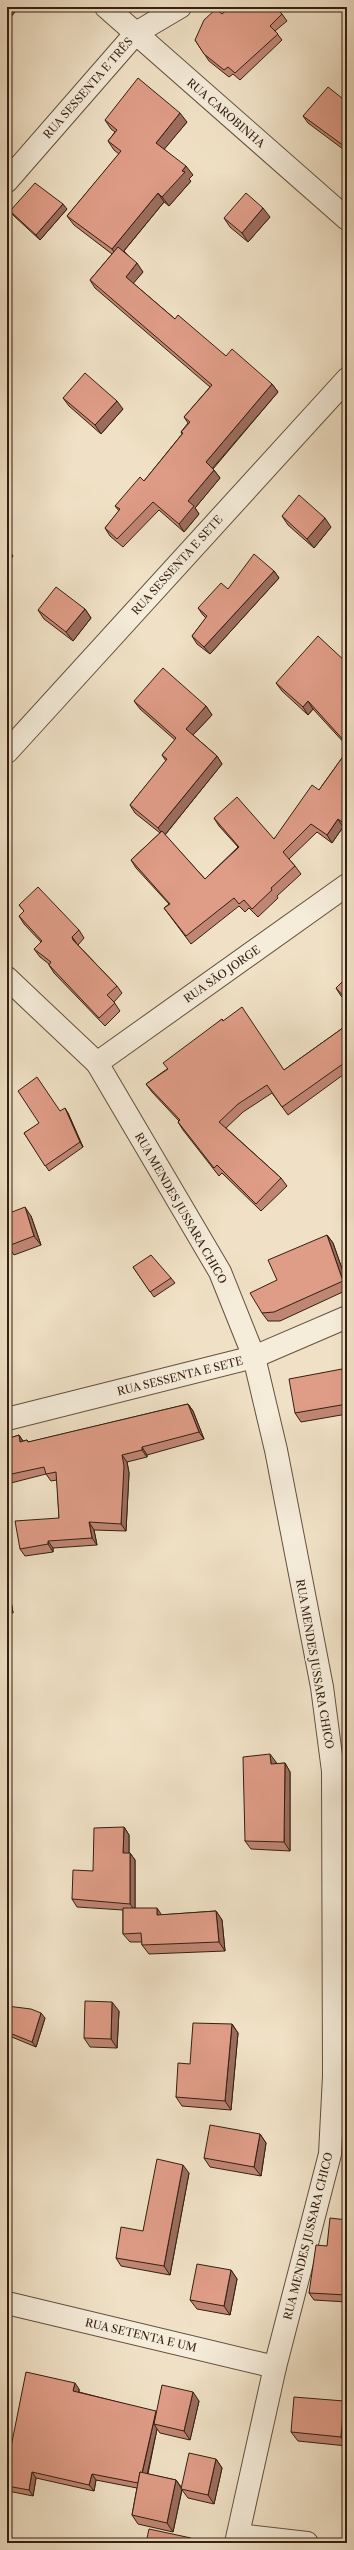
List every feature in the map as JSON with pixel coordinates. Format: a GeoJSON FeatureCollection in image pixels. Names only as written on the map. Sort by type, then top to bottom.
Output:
{"type":"FeatureCollection","features":[{"type":"Feature","properties":{"kind":"street","name":"RUA CAROBINHA"},"geometry":{"type":"LineString","coordinates":[[106,7],[347,219]]}},
{"type":"Feature","properties":{"kind":"street","name":"RUA SESSENTA E TRÊS"},"geometry":{"type":"LineString","coordinates":[[7,181],[136,33],[180,7]]}},
{"type":"Feature","properties":{"kind":"street","name":"RUA SESSENTA E SETE"},"geometry":{"type":"LineString","coordinates":[[7,752],[347,379]]}},
{"type":"Feature","properties":{"kind":"street","name":"RUA SÃO JORGE"},"geometry":{"type":"LineString","coordinates":[[97,1063],[347,885]]}},
{"type":"Feature","properties":{"kind":"street","name":"RUA MENDES JUSSARA CHICO"},"geometry":{"type":"LineString","coordinates":[[7,978],[97,1063],[220,1272],[254,1358],[276,1450],[322,1687],[340,1771],[334,2076],[338,2155],[275,2367],[237,2539]]}},
{"type":"Feature","properties":{"kind":"street","name":"RUA SESSENTA E SETE"},"geometry":{"type":"LineString","coordinates":[[7,1419],[254,1358],[347,1317]]}},
{"type":"Feature","properties":{"kind":"street","name":"RUA SETENTA E UM"},"geometry":{"type":"LineString","coordinates":[[7,2304],[275,2367]]}},
{"type":"Feature","properties":{"kind":"street"},"geometry":{"type":"LineString","coordinates":[[237,2539],[307,2543]]}},
{"type":"Feature","properties":{"kind":"building"},"geometry":{"type":"Polygon","coordinates":[[[230,7],[275,7],[282,14],[270,26],[278,34],[235,73],[228,67],[224,70],[204,54],[195,40],[204,20],[216,9],[222,14],[230,7]]]}},
{"type":"Feature","properties":{"kind":"building"},"geometry":{"type":"Polygon","coordinates":[[[138,78],[180,113],[156,143],[186,166],[182,171],[185,172],[162,197],[158,193],[112,249],[67,216],[121,151],[108,141],[117,130],[105,120],[138,78]]]}},
{"type":"Feature","properties":{"kind":"building"},"geometry":{"type":"Polygon","coordinates":[[[328,87],[347,102],[347,142],[344,146],[303,116],[328,87]]]}},
{"type":"Feature","properties":{"kind":"building"},"geometry":{"type":"Polygon","coordinates":[[[35,183],[63,204],[36,235],[10,211],[35,183]]]}},
{"type":"Feature","properties":{"kind":"building"},"geometry":{"type":"Polygon","coordinates":[[[246,193],[263,208],[242,233],[224,218],[246,193]]]}},
{"type":"Feature","properties":{"kind":"building"},"geometry":{"type":"Polygon","coordinates":[[[118,247],[137,263],[126,277],[175,319],[178,315],[226,356],[232,349],[272,384],[206,462],[214,470],[188,501],[194,506],[179,524],[153,502],[117,539],[105,528],[120,509],[115,506],[140,477],[144,481],[183,433],[181,432],[190,422],[184,417],[212,385],[90,280],[118,247]]]}},
{"type":"Feature","properties":{"kind":"building"},"geometry":{"type":"Polygon","coordinates":[[[85,373],[117,401],[95,425],[63,398],[85,373]]]}},
{"type":"Feature","properties":{"kind":"building"},"geometry":{"type":"Polygon","coordinates":[[[299,495],[325,518],[307,539],[282,516],[299,495]]]}},
{"type":"Feature","properties":{"kind":"building"},"geometry":{"type":"Polygon","coordinates":[[[254,554],[274,571],[204,647],[192,636],[207,616],[198,608],[221,583],[228,589],[254,554]]]}},
{"type":"Feature","properties":{"kind":"building"},"geometry":{"type":"Polygon","coordinates":[[[56,587],[85,609],[66,632],[38,610],[56,587]]]}},
{"type":"Feature","properties":{"kind":"building"},"geometry":{"type":"Polygon","coordinates":[[[318,636],[347,663],[347,744],[308,701],[303,707],[276,683],[318,636]]]}},
{"type":"Feature","properties":{"kind":"building"},"geometry":{"type":"Polygon","coordinates":[[[163,668],[206,706],[186,729],[217,756],[158,828],[130,805],[167,759],[162,755],[176,738],[134,701],[163,668]]]}},
{"type":"Feature","properties":{"kind":"building"},"geometry":{"type":"Polygon","coordinates":[[[347,751],[347,822],[345,824],[338,819],[327,835],[311,824],[283,852],[295,866],[271,888],[272,890],[252,909],[244,900],[239,904],[234,898],[186,936],[164,908],[170,904],[131,860],[162,831],[205,879],[239,847],[214,818],[237,797],[274,839],[312,785],[319,790],[347,751]]]}},
{"type":"Feature","properties":{"kind":"building"},"geometry":{"type":"Polygon","coordinates":[[[38,887],[79,930],[72,937],[73,940],[117,986],[107,995],[115,1003],[99,1018],[49,965],[51,962],[34,949],[42,941],[19,916],[24,911],[19,905],[38,887]]]}},
{"type":"Feature","properties":{"kind":"building"},"geometry":{"type":"Polygon","coordinates":[[[347,977],[347,1000],[336,988],[347,977]]]}},
{"type":"Feature","properties":{"kind":"building"},"geometry":{"type":"Polygon","coordinates":[[[242,1007],[284,1070],[347,1025],[347,1061],[282,1107],[267,1085],[238,1104],[219,1122],[281,1178],[256,1204],[217,1165],[214,1168],[178,1122],[180,1120],[146,1084],[168,1069],[163,1063],[222,1019],[223,1021],[242,1007]]]}},
{"type":"Feature","properties":{"kind":"building"},"geometry":{"type":"Polygon","coordinates":[[[37,1077],[60,1111],[65,1108],[80,1142],[45,1166],[24,1133],[39,1123],[18,1091],[37,1077]]]}},
{"type":"Feature","properties":{"kind":"building"},"geometry":{"type":"Polygon","coordinates":[[[25,1207],[34,1236],[8,1246],[7,1214],[25,1207]]]}},
{"type":"Feature","properties":{"kind":"building"},"geometry":{"type":"Polygon","coordinates":[[[327,1235],[343,1281],[274,1312],[262,1313],[250,1293],[277,1280],[268,1260],[327,1235]]]}},
{"type":"Feature","properties":{"kind":"building"},"geometry":{"type":"Polygon","coordinates":[[[151,1255],[171,1278],[150,1292],[133,1267],[151,1255]]]}},
{"type":"Feature","properties":{"kind":"building"},"geometry":{"type":"Polygon","coordinates":[[[342,1369],[347,1404],[295,1413],[289,1379],[342,1369]]]}},
{"type":"Feature","properties":{"kind":"building"},"geometry":{"type":"Polygon","coordinates":[[[188,1404],[199,1432],[142,1447],[142,1450],[122,1455],[124,1466],[121,1524],[89,1522],[92,1538],[48,1541],[48,1544],[20,1549],[15,1521],[59,1518],[56,1472],[46,1474],[44,1467],[7,1475],[7,1439],[19,1435],[20,1442],[27,1440],[28,1442],[188,1404]]]}},
{"type":"Feature","properties":{"kind":"building"},"geometry":{"type":"Polygon","coordinates":[[[7,1592],[9,1608],[7,1609],[7,1592]]]}},
{"type":"Feature","properties":{"kind":"building"},"geometry":{"type":"Polygon","coordinates":[[[270,1754],[271,1764],[285,1763],[284,1842],[245,1841],[243,1757],[270,1754]]]}},
{"type":"Feature","properties":{"kind":"building"},"geometry":{"type":"Polygon","coordinates":[[[124,1827],[123,1853],[130,1853],[130,1904],[72,1899],[73,1870],[93,1871],[94,1828],[124,1827]]]}},
{"type":"Feature","properties":{"kind":"building"},"geometry":{"type":"Polygon","coordinates":[[[123,1908],[157,1908],[157,1915],[216,1911],[219,1942],[142,1945],[141,1933],[123,1934],[123,1908]]]}},
{"type":"Feature","properties":{"kind":"building"},"geometry":{"type":"Polygon","coordinates":[[[85,2001],[112,2002],[111,2039],[84,2038],[85,2001]]]}},
{"type":"Feature","properties":{"kind":"building"},"geometry":{"type":"Polygon","coordinates":[[[7,2006],[31,2009],[41,2013],[32,2042],[7,2032],[7,2006]]]}},
{"type":"Feature","properties":{"kind":"building"},"geometry":{"type":"Polygon","coordinates":[[[193,2023],[232,2024],[225,2101],[176,2097],[178,2063],[190,2064],[193,2023]]]}},
{"type":"Feature","properties":{"kind":"building"},"geometry":{"type":"Polygon","coordinates":[[[210,2125],[260,2134],[254,2167],[204,2158],[210,2125]]]}},
{"type":"Feature","properties":{"kind":"building"},"geometry":{"type":"Polygon","coordinates":[[[157,2159],[183,2165],[164,2266],[116,2258],[121,2227],[143,2231],[157,2159]]]}},
{"type":"Feature","properties":{"kind":"building"},"geometry":{"type":"Polygon","coordinates":[[[330,2218],[347,2220],[347,2295],[309,2293],[316,2245],[327,2246],[330,2218]]]}},
{"type":"Feature","properties":{"kind":"building"},"geometry":{"type":"Polygon","coordinates":[[[197,2264],[231,2270],[224,2306],[190,2300],[197,2264]]]}},
{"type":"Feature","properties":{"kind":"building"},"geometry":{"type":"Polygon","coordinates":[[[26,2372],[75,2383],[73,2391],[156,2411],[142,2473],[140,2472],[138,2483],[92,2474],[89,2485],[32,2472],[29,2490],[7,2486],[7,2467],[26,2372]]]}},
{"type":"Feature","properties":{"kind":"building"},"geometry":{"type":"Polygon","coordinates":[[[162,2385],[193,2392],[184,2431],[154,2424],[162,2385]]]}},
{"type":"Feature","properties":{"kind":"building"},"geometry":{"type":"Polygon","coordinates":[[[294,2397],[344,2401],[341,2437],[291,2432],[294,2397]]]}},
{"type":"Feature","properties":{"kind":"building"},"geometry":{"type":"Polygon","coordinates":[[[189,2453],[216,2459],[208,2495],[181,2489],[189,2453]]]}},
{"type":"Feature","properties":{"kind":"building"},"geometry":{"type":"Polygon","coordinates":[[[140,2472],[176,2480],[167,2523],[132,2515],[140,2472]]]}},
{"type":"Feature","properties":{"kind":"building"},"geometry":{"type":"Polygon","coordinates":[[[149,2529],[191,2538],[190,2543],[146,2543],[149,2529]]]}}]}
